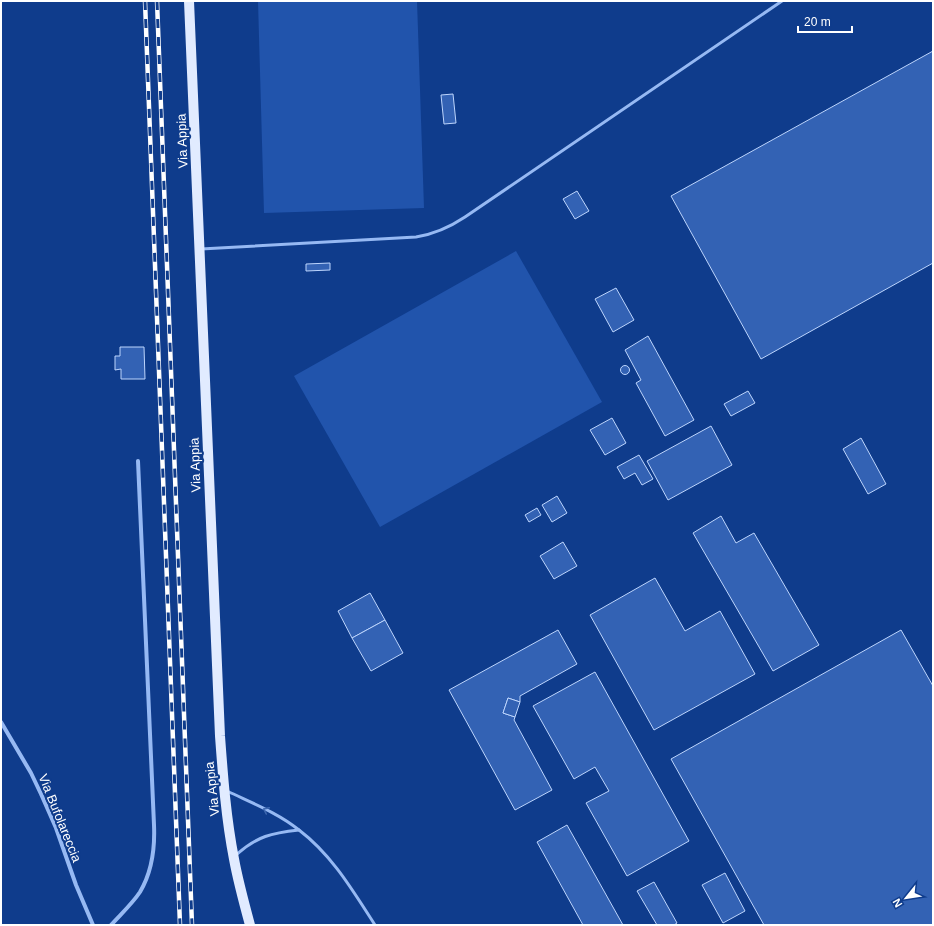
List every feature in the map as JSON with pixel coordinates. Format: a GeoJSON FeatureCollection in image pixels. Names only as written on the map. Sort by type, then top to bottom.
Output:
{"type":"FeatureCollection","features":[{"type":"Feature","properties":{"kind":"main road","name":"Via Appia"},"geometry":{"type":"LineString","coordinates":[[189,1],[220,736],[224,789],[233,858],[250,925]]}},
{"type":"Feature","properties":{"kind":"street"},"geometry":{"type":"LineString","coordinates":[[111,925],[128,908],[141,891],[153,858],[154,842],[138,461]]}},
{"type":"Feature","properties":{"kind":"street","name":"Via Bufolareccia"},"geometry":{"type":"LineString","coordinates":[[1,722],[31,773],[41,794],[56,828],[78,890],[93,925]]}},
{"type":"Feature","properties":{"kind":"lane"},"geometry":{"type":"LineString","coordinates":[[199,249],[416,237],[442,230],[465,217],[782,1]]}},
{"type":"Feature","properties":{"kind":"lane"},"geometry":{"type":"LineString","coordinates":[[224,789],[272,813],[299,830],[321,849],[343,876],[375,925]]}},
{"type":"Feature","properties":{"kind":"lane"},"geometry":{"type":"LineString","coordinates":[[233,858],[246,846],[264,837],[299,830]]}},
{"type":"Feature","properties":{"kind":"shaded area"},"geometry":{"type":"Polygon","coordinates":[[[258,1],[417,1],[424,208],[264,213],[258,1]]]}},
{"type":"Feature","properties":{"kind":"shaded area"},"geometry":{"type":"Polygon","coordinates":[[[516,251],[602,402],[380,527],[294,376],[516,251]]]}},
{"type":"Feature","properties":{"kind":"building"},"geometry":{"type":"Polygon","coordinates":[[[933,51],[933,263],[761,359],[671,196],[933,51]]]}},
{"type":"Feature","properties":{"kind":"building"},"geometry":{"type":"Polygon","coordinates":[[[453,94],[456,123],[444,124],[441,95],[453,94]]]}},
{"type":"Feature","properties":{"kind":"building"},"geometry":{"type":"Polygon","coordinates":[[[577,191],[589,211],[575,219],[563,199],[577,191]]]}},
{"type":"Feature","properties":{"kind":"building"},"geometry":{"type":"Polygon","coordinates":[[[330,263],[330,270],[306,271],[306,264],[330,263]]]}},
{"type":"Feature","properties":{"kind":"building"},"geometry":{"type":"Polygon","coordinates":[[[616,288],[634,320],[613,332],[595,299],[616,288]]]}},
{"type":"Feature","properties":{"kind":"building"},"geometry":{"type":"Polygon","coordinates":[[[648,336],[694,420],[665,436],[636,383],[641,380],[625,350],[648,336]]]}},
{"type":"Feature","properties":{"kind":"building"},"geometry":{"type":"Polygon","coordinates":[[[120,347],[144,347],[145,379],[121,379],[121,369],[115,370],[115,356],[120,356],[120,347]]]}},
{"type":"Feature","properties":{"kind":"building"},"geometry":{"type":"Polygon","coordinates":[[[623,366],[627,366],[629,370],[627,374],[623,374],[621,372],[621,368],[623,366]]]}},
{"type":"Feature","properties":{"kind":"building"},"geometry":{"type":"Polygon","coordinates":[[[748,391],[755,403],[731,416],[724,404],[748,391]]]}},
{"type":"Feature","properties":{"kind":"building"},"geometry":{"type":"Polygon","coordinates":[[[612,418],[626,443],[605,455],[590,430],[612,418]]]}},
{"type":"Feature","properties":{"kind":"building"},"geometry":{"type":"Polygon","coordinates":[[[711,426],[732,465],[668,500],[647,461],[711,426]]]}},
{"type":"Feature","properties":{"kind":"building"},"geometry":{"type":"Polygon","coordinates":[[[861,438],[886,484],[868,494],[843,449],[861,438]]]}},
{"type":"Feature","properties":{"kind":"building"},"geometry":{"type":"Polygon","coordinates":[[[639,455],[653,479],[642,485],[635,473],[624,479],[617,467],[639,455]]]}},
{"type":"Feature","properties":{"kind":"building"},"geometry":{"type":"Polygon","coordinates":[[[557,496],[567,513],[552,522],[542,505],[557,496]]]}},
{"type":"Feature","properties":{"kind":"building"},"geometry":{"type":"Polygon","coordinates":[[[537,508],[541,515],[529,522],[525,515],[537,508]]]}},
{"type":"Feature","properties":{"kind":"building"},"geometry":{"type":"Polygon","coordinates":[[[721,516],[736,543],[754,533],[819,645],[773,671],[693,533],[721,516]]]}},
{"type":"Feature","properties":{"kind":"building"},"geometry":{"type":"Polygon","coordinates":[[[563,542],[577,566],[554,579],[540,556],[563,542]]]}},
{"type":"Feature","properties":{"kind":"building"},"geometry":{"type":"Polygon","coordinates":[[[655,578],[685,631],[720,611],[755,674],[654,730],[590,615],[655,578]]]}},
{"type":"Feature","properties":{"kind":"building"},"geometry":{"type":"Polygon","coordinates":[[[370,593],[385,620],[352,638],[338,611],[370,593]]]}},
{"type":"Feature","properties":{"kind":"building"},"geometry":{"type":"Polygon","coordinates":[[[385,620],[403,653],[371,671],[352,638],[385,620]]]}},
{"type":"Feature","properties":{"kind":"building"},"geometry":{"type":"Polygon","coordinates":[[[558,630],[577,664],[520,696],[520,702],[508,698],[503,713],[515,717],[514,720],[552,790],[515,810],[449,690],[558,630]]]}},
{"type":"Feature","properties":{"kind":"building"},"geometry":{"type":"Polygon","coordinates":[[[901,630],[933,686],[933,925],[764,925],[671,759],[901,630]]]}},
{"type":"Feature","properties":{"kind":"building"},"geometry":{"type":"Polygon","coordinates":[[[595,672],[689,841],[627,876],[586,803],[609,791],[595,767],[574,779],[533,706],[595,672]]]}},
{"type":"Feature","properties":{"kind":"building"},"geometry":{"type":"Polygon","coordinates":[[[508,698],[520,702],[515,717],[503,713],[508,698]]]}},
{"type":"Feature","properties":{"kind":"building"},"geometry":{"type":"Polygon","coordinates":[[[567,825],[623,925],[583,925],[537,842],[567,825]]]}},
{"type":"Feature","properties":{"kind":"building"},"geometry":{"type":"Polygon","coordinates":[[[725,873],[745,911],[723,923],[702,885],[725,873]]]}},
{"type":"Feature","properties":{"kind":"building"},"geometry":{"type":"Polygon","coordinates":[[[654,882],[677,923],[674,925],[657,925],[637,891],[654,882]]]}},
{"type":"Feature","properties":{"kind":"railway"},"geometry":{"type":"LineString","coordinates":[[145,1],[180,925]]}},
{"type":"Feature","properties":{"kind":"railway"},"geometry":{"type":"LineString","coordinates":[[157,1],[192,925]]}}]}
